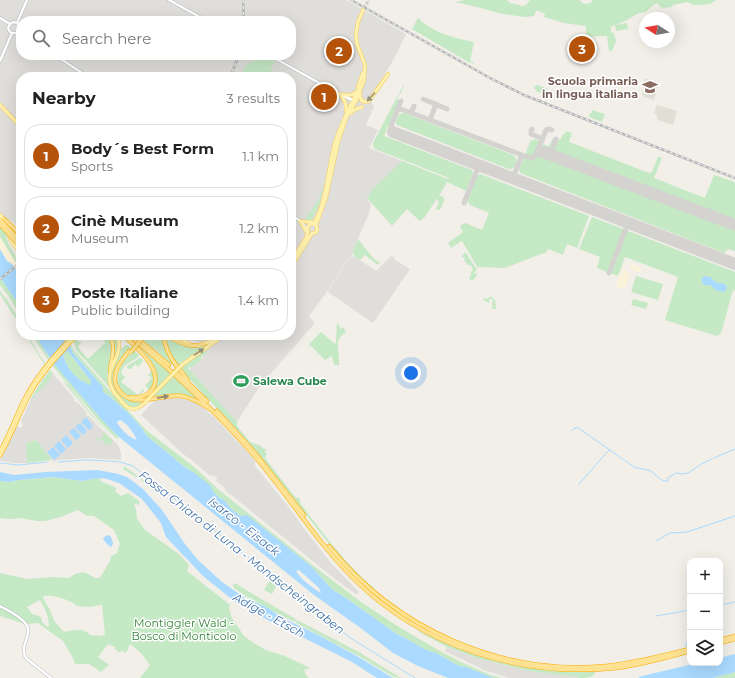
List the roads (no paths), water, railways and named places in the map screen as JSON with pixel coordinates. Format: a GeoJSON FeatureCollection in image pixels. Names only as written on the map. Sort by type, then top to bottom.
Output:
{"type":"FeatureCollection","features":[{"type":"Feature","properties":{"kind":"highway"},"geometry":{"type":"LineString","coordinates":[[2,219],[16,231]]}},
{"type":"Feature","properties":{"kind":"highway"},"geometry":{"type":"LineString","coordinates":[[2,219],[16,238]]}},
{"type":"Feature","properties":{"kind":"highway"},"geometry":{"type":"LineString","coordinates":[[0,224],[16,239]]}},
{"type":"Feature","properties":{"kind":"highway"},"geometry":{"type":"LineString","coordinates":[[0,451],[22,403],[33,384],[46,367],[71,340]]}},
{"type":"Feature","properties":{"kind":"highway"},"geometry":{"type":"LineString","coordinates":[[0,456],[25,402],[34,387],[72,340]]}},
{"type":"Feature","properties":{"kind":"highway"},"geometry":{"type":"LineString","coordinates":[[110,371],[113,345],[112,340]]}},
{"type":"Feature","properties":{"kind":"highway"},"geometry":{"type":"LineString","coordinates":[[129,340],[140,350],[150,364],[155,378],[152,389],[146,395],[138,398],[126,395],[117,383],[117,376],[120,368],[130,351]]}},
{"type":"Feature","properties":{"kind":"highway"},"geometry":{"type":"LineString","coordinates":[[135,340],[172,371],[217,414],[254,455],[334,558],[371,594],[415,625],[456,646],[492,658],[527,666],[554,669],[591,670],[618,668],[653,661],[687,651]]}},
{"type":"Feature","properties":{"kind":"highway"},"geometry":{"type":"LineString","coordinates":[[139,340],[117,369],[115,377],[116,386],[121,394],[125,397],[136,400],[165,396],[184,396],[196,400],[217,414]]}},
{"type":"Feature","properties":{"kind":"highway"},"geometry":{"type":"LineString","coordinates":[[139,340],[190,384],[225,419],[255,453],[347,568],[383,600],[426,629],[458,644],[493,656],[527,663],[556,666],[591,667],[618,665],[687,651]]}},
{"type":"Feature","properties":{"kind":"highway"},"geometry":{"type":"LineString","coordinates":[[164,340],[165,345],[171,358],[185,375],[190,384]]}},
{"type":"Feature","properties":{"kind":"highway"},"geometry":{"type":"LineString","coordinates":[[174,340],[187,345],[197,346],[204,344]]}},
{"type":"Feature","properties":{"kind":"highway"},"geometry":{"type":"LineString","coordinates":[[723,641],[735,637]]}},
{"type":"Feature","properties":{"kind":"main road"},"geometry":{"type":"LineString","coordinates":[[20,16],[27,0]]}},
{"type":"Feature","properties":{"kind":"main road"},"geometry":{"type":"LineString","coordinates":[[169,0],[198,16]]}},
{"type":"Feature","properties":{"kind":"main road"},"geometry":{"type":"LineString","coordinates":[[364,8],[358,22],[356,34],[365,67],[364,80],[359,95],[362,101],[367,102],[371,98],[388,74]]}},
{"type":"Feature","properties":{"kind":"main road"},"geometry":{"type":"LineString","coordinates":[[0,18],[10,24],[13,22],[16,23]]}},
{"type":"Feature","properties":{"kind":"main road"},"geometry":{"type":"LineString","coordinates":[[10,24],[8,28],[12,34]]}},
{"type":"Feature","properties":{"kind":"main road"},"geometry":{"type":"LineString","coordinates":[[12,34],[16,34]]}},
{"type":"Feature","properties":{"kind":"main road"},"geometry":{"type":"LineString","coordinates":[[0,61],[12,34]]}},
{"type":"Feature","properties":{"kind":"main road"},"geometry":{"type":"LineString","coordinates":[[62,60],[80,72]]}},
{"type":"Feature","properties":{"kind":"main road"},"geometry":{"type":"LineString","coordinates":[[278,60],[353,102]]}},
{"type":"Feature","properties":{"kind":"main road"},"geometry":{"type":"LineString","coordinates":[[353,102],[364,71],[363,61]]}},
{"type":"Feature","properties":{"kind":"main road"},"geometry":{"type":"LineString","coordinates":[[338,94],[348,96],[354,93],[359,85],[364,71]]}},
{"type":"Feature","properties":{"kind":"main road"},"geometry":{"type":"LineString","coordinates":[[313,224],[324,193],[336,141],[346,116],[362,86]]}},
{"type":"Feature","properties":{"kind":"main road"},"geometry":{"type":"LineString","coordinates":[[296,254],[307,236],[308,230],[313,224],[326,197],[338,142],[346,116],[347,105],[345,100],[338,94]]}},
{"type":"Feature","properties":{"kind":"main road"},"geometry":{"type":"LineString","coordinates":[[0,105],[16,122]]}},
{"type":"Feature","properties":{"kind":"main road"},"geometry":{"type":"LineString","coordinates":[[346,116],[354,110],[362,107]]}},
{"type":"Feature","properties":{"kind":"main road"},"geometry":{"type":"LineString","coordinates":[[300,220],[310,223],[314,221],[319,210]]}},
{"type":"Feature","properties":{"kind":"main road"},"geometry":{"type":"LineString","coordinates":[[0,214],[2,219],[8,225],[11,240],[16,249]]}},
{"type":"Feature","properties":{"kind":"main road"},"geometry":{"type":"LineString","coordinates":[[296,217],[313,224],[317,228],[316,231],[312,233],[296,259]]}},
{"type":"Feature","properties":{"kind":"main road"},"geometry":{"type":"LineString","coordinates":[[300,220],[312,233]]}},
{"type":"Feature","properties":{"kind":"main road"},"geometry":{"type":"LineString","coordinates":[[300,220],[306,228],[304,241]]}},
{"type":"Feature","properties":{"kind":"main road"},"geometry":{"type":"LineString","coordinates":[[118,340],[119,349],[110,371],[110,383],[114,393],[128,408],[131,409],[137,409],[146,402],[183,364],[217,340]]}},
{"type":"Feature","properties":{"kind":"main road"},"geometry":{"type":"LineString","coordinates":[[183,340],[196,345],[204,344],[214,340]]}},
{"type":"Feature","properties":{"kind":"main road"},"geometry":{"type":"LineString","coordinates":[[0,606],[15,614],[25,623],[28,630],[23,651],[25,656],[51,678]]}},
{"type":"Feature","properties":{"kind":"water"},"geometry":{"type":"Polygon","coordinates":[[[0,249],[7,261],[12,264],[16,270],[16,301],[0,277],[0,249]]]}},
{"type":"Feature","properties":{"kind":"water"},"geometry":{"type":"Polygon","coordinates":[[[704,276],[710,277],[716,282],[726,285],[726,290],[724,292],[715,289],[711,285],[705,285],[702,283],[702,278],[704,276]]]}},
{"type":"Feature","properties":{"kind":"water","name":"Isarco - Eisack"},"geometry":{"type":"Polygon","coordinates":[[[39,340],[65,340],[70,346],[73,353],[103,387],[103,392],[130,415],[147,436],[212,487],[212,490],[218,497],[224,500],[232,510],[241,516],[247,515],[312,567],[333,590],[398,635],[459,666],[466,667],[493,678],[448,678],[418,666],[393,653],[314,595],[119,437],[102,420],[54,364],[39,340]],[[67,350],[63,355],[70,370],[76,377],[85,383],[91,385],[91,381],[67,350]],[[120,420],[117,422],[119,426],[131,437],[137,440],[132,431],[120,420]],[[299,570],[296,571],[298,575],[321,593],[319,588],[299,570]]]}},
{"type":"Feature","properties":{"kind":"water"},"geometry":{"type":"Polygon","coordinates":[[[86,417],[93,426],[89,430],[81,422],[86,417]]]}},
{"type":"Feature","properties":{"kind":"water"},"geometry":{"type":"Polygon","coordinates":[[[80,423],[87,431],[83,435],[75,427],[80,423]]]}},
{"type":"Feature","properties":{"kind":"water"},"geometry":{"type":"Polygon","coordinates":[[[74,428],[81,436],[76,440],[69,432],[74,428]]]}},
{"type":"Feature","properties":{"kind":"water"},"geometry":{"type":"Polygon","coordinates":[[[66,435],[73,443],[68,448],[61,440],[66,435]]]}},
{"type":"Feature","properties":{"kind":"water"},"geometry":{"type":"Polygon","coordinates":[[[59,441],[66,449],[61,454],[54,446],[59,441]]]}},
{"type":"Feature","properties":{"kind":"water"},"geometry":{"type":"Polygon","coordinates":[[[53,447],[60,455],[54,460],[47,452],[53,447]]]}},
{"type":"Feature","properties":{"kind":"water","name":"Adige - Etsch"},"geometry":{"type":"Polygon","coordinates":[[[98,470],[127,477],[143,489],[162,510],[185,544],[198,560],[222,582],[248,600],[268,608],[279,616],[357,656],[393,678],[377,678],[352,662],[266,619],[234,601],[203,576],[166,537],[161,523],[142,499],[119,483],[101,478],[83,481],[53,477],[9,482],[0,481],[0,472],[14,475],[98,470]]]}},
{"type":"Feature","properties":{"kind":"water"},"geometry":{"type":"Polygon","coordinates":[[[109,535],[113,543],[111,547],[103,539],[109,535]]]}},
{"type":"Feature","properties":{"kind":"water"},"geometry":{"type":"Polygon","coordinates":[[[735,654],[735,672],[713,678],[638,678],[687,666],[723,666],[723,657],[735,654]]]}},
{"type":"Feature","properties":{"kind":"waterway"},"geometry":{"type":"LineString","coordinates":[[572,430],[577,427],[634,467],[651,471],[665,481],[668,481],[668,478],[676,473],[688,473],[712,459]]}},
{"type":"Feature","properties":{"kind":"waterway"},"geometry":{"type":"LineString","coordinates":[[714,458],[735,449]]}},
{"type":"Feature","properties":{"kind":"waterway"},"geometry":{"type":"LineString","coordinates":[[579,484],[609,450]]}},
{"type":"Feature","properties":{"kind":"waterway","name":"Fossa Chiaro di Luna - Mondscheingraben"},"geometry":{"type":"LineString","coordinates":[[58,462],[86,460],[108,461],[120,462],[133,466],[349,637],[415,678]]}},
{"type":"Feature","properties":{"kind":"waterway","name":"Fossa Chiaro di Luna - Mondscheingraben"},"geometry":{"type":"LineString","coordinates":[[0,463],[18,465],[47,462]]}},
{"type":"Feature","properties":{"kind":"waterway"},"geometry":{"type":"LineString","coordinates":[[656,541],[670,533],[687,532],[735,516]]}},
{"type":"Feature","properties":{"kind":"waterway"},"geometry":{"type":"LineString","coordinates":[[723,604],[735,602]]}},
{"type":"Feature","properties":{"kind":"waterway"},"geometry":{"type":"LineString","coordinates":[[656,616],[687,611]]}},
{"type":"Feature","properties":{"kind":"waterway"},"geometry":{"type":"LineString","coordinates":[[686,646],[687,642]]}},
{"type":"Feature","properties":{"kind":"tunnel"},"geometry":{"type":"LineString","coordinates":[[364,8],[369,0]]}},
{"type":"Feature","properties":{"kind":"railway"},"geometry":{"type":"LineString","coordinates":[[243,0],[244,16]]}},
{"type":"Feature","properties":{"kind":"railway"},"geometry":{"type":"LineString","coordinates":[[351,0],[490,78],[524,95],[735,178]]}},
{"type":"Feature","properties":{"kind":"railway"},"geometry":{"type":"LineString","coordinates":[[232,72],[237,60]]}},
{"type":"Feature","properties":{"kind":"railway"},"geometry":{"type":"LineString","coordinates":[[0,279],[16,266]]}},
{"type":"Feature","properties":{"kind":"place","name":"Poste Italiane"},"geometry":{"type":"Point","coordinates":[582,49]}},
{"type":"Feature","properties":{"kind":"place","name":"Cinè Museum"},"geometry":{"type":"Point","coordinates":[339,51]}},
{"type":"Feature","properties":{"kind":"place","name":"Scuola primaria in lingua italiana"},"geometry":{"type":"Point","coordinates":[650,87]}},
{"type":"Feature","properties":{"kind":"place","name":"Body´s Best Form"},"geometry":{"type":"Point","coordinates":[324,97]}},
{"type":"Feature","properties":{"kind":"place","name":"Salewa Cube"},"geometry":{"type":"Point","coordinates":[241,381]}},
{"type":"Feature","properties":{"kind":"park label","name":"Montiggler Wald - Bosco di Monticolo"},"geometry":{"type":"Point","coordinates":[184,629]}}]}
